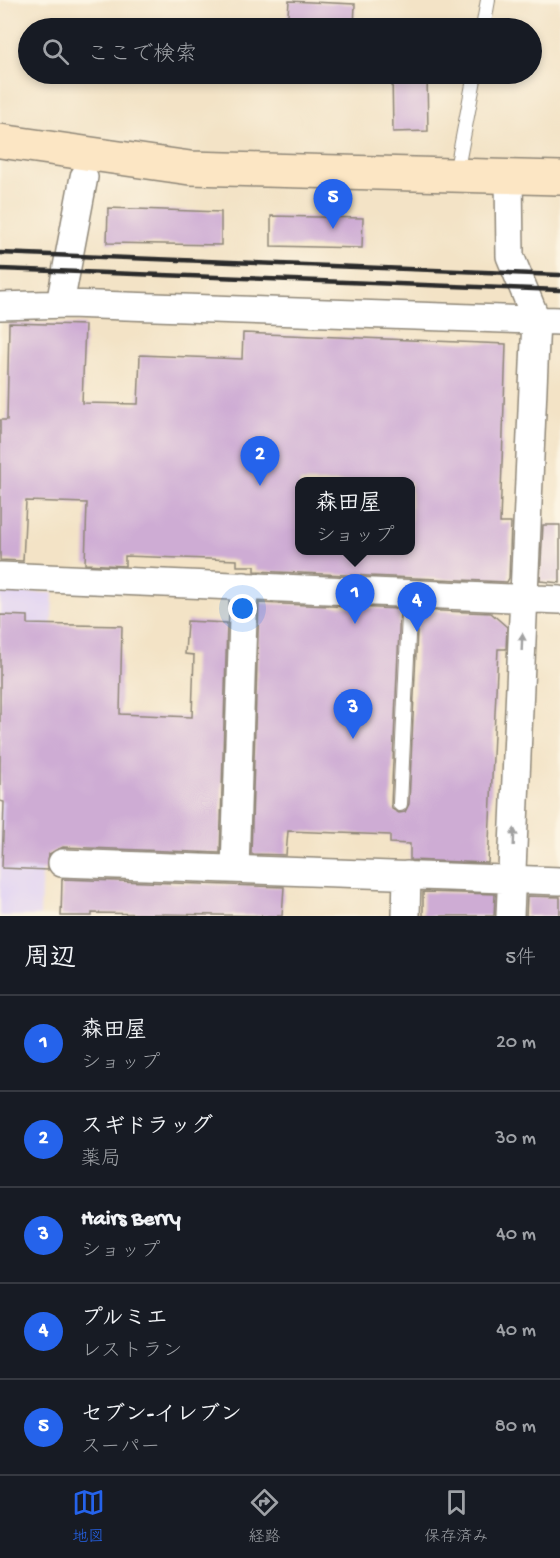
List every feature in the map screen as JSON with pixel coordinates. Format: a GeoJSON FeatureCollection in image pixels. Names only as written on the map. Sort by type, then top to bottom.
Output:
{"type":"FeatureCollection","features":[{"type":"Feature","properties":{"kind":"street"},"geometry":{"type":"LineString","coordinates":[[0,141],[190,168],[560,178]]}},
{"type":"Feature","properties":{"kind":"street"},"geometry":{"type":"LineString","coordinates":[[509,176],[510,256],[548,320],[524,598],[510,916]]}},
{"type":"Feature","properties":{"kind":"street"},"geometry":{"type":"LineString","coordinates":[[60,304],[84,177]]}},
{"type":"Feature","properties":{"kind":"street"},"geometry":{"type":"LineString","coordinates":[[0,306],[60,304],[548,320]]}},
{"type":"Feature","properties":{"kind":"street"},"geometry":{"type":"LineString","coordinates":[[0,576],[560,600]]}},
{"type":"Feature","properties":{"kind":"street"},"geometry":{"type":"LineString","coordinates":[[235,869],[244,586]]}},
{"type":"Feature","properties":{"kind":"street"},"geometry":{"type":"LineString","coordinates":[[62,863],[560,881]]}},
{"type":"Feature","properties":{"kind":"street"},"geometry":{"type":"LineString","coordinates":[[406,916],[407,875]]}},
{"type":"Feature","properties":{"kind":"lane"},"geometry":{"type":"LineString","coordinates":[[485,18],[489,0]]}},
{"type":"Feature","properties":{"kind":"lane"},"geometry":{"type":"LineString","coordinates":[[456,174],[473,84]]}},
{"type":"Feature","properties":{"kind":"lane"},"geometry":{"type":"LineString","coordinates":[[400,804],[410,594]]}},
{"type":"Feature","properties":{"kind":"shaded area"},"geometry":{"type":"Polygon","coordinates":[[[0,591],[53,593],[40,916],[0,916],[0,591]]]}},
{"type":"Feature","properties":{"kind":"building"},"geometry":{"type":"Polygon","coordinates":[[[289,1],[355,4],[354,18],[288,18],[289,1]]]}},
{"type":"Feature","properties":{"kind":"building"},"geometry":{"type":"Polygon","coordinates":[[[392,84],[427,84],[428,131],[393,132],[392,84]]]}},
{"type":"Feature","properties":{"kind":"building"},"geometry":{"type":"Polygon","coordinates":[[[108,208],[221,212],[221,245],[107,243],[108,208]]]}},
{"type":"Feature","properties":{"kind":"building"},"geometry":{"type":"Polygon","coordinates":[[[271,216],[363,218],[362,248],[271,246],[271,216]]]}},
{"type":"Feature","properties":{"kind":"building"},"geometry":{"type":"Polygon","coordinates":[[[9,323],[85,325],[82,403],[138,404],[140,355],[242,359],[243,333],[506,344],[500,523],[511,523],[509,578],[507,582],[255,571],[255,566],[237,566],[237,560],[125,556],[125,566],[85,564],[87,503],[26,501],[23,561],[0,560],[0,420],[7,420],[9,323]]]}},
{"type":"Feature","properties":{"kind":"building"},"geometry":{"type":"Polygon","coordinates":[[[543,525],[560,525],[560,583],[540,581],[543,525]]]}},
{"type":"Feature","properties":{"kind":"building"},"geometry":{"type":"Polygon","coordinates":[[[259,603],[400,609],[391,804],[392,809],[399,813],[405,812],[409,804],[418,610],[491,613],[507,627],[506,649],[498,649],[488,863],[410,860],[410,844],[390,843],[390,835],[288,831],[286,855],[251,854],[259,603]]]}},
{"type":"Feature","properties":{"kind":"building"},"geometry":{"type":"Polygon","coordinates":[[[0,615],[28,616],[28,624],[122,626],[120,714],[192,717],[194,655],[185,654],[187,621],[227,623],[220,853],[63,847],[49,854],[48,870],[2,868],[4,802],[0,801],[0,615]]]}},
{"type":"Feature","properties":{"kind":"building"},"geometry":{"type":"Polygon","coordinates":[[[62,879],[284,887],[282,916],[92,913],[92,916],[61,916],[62,879]]]}},
{"type":"Feature","properties":{"kind":"building"},"geometry":{"type":"Polygon","coordinates":[[[423,892],[495,894],[494,916],[423,916],[423,892]]]}},
{"type":"Feature","properties":{"kind":"building"},"geometry":{"type":"Polygon","coordinates":[[[527,896],[560,897],[560,916],[526,916],[527,896]]]}},
{"type":"Feature","properties":{"kind":"railway"},"geometry":{"type":"LineString","coordinates":[[0,253],[560,275]]}},
{"type":"Feature","properties":{"kind":"railway"},"geometry":{"type":"LineString","coordinates":[[0,269],[560,290]]}},
{"type":"Feature","properties":{"kind":"place","name":"セブン-イレブン"},"geometry":{"type":"Point","coordinates":[333,229]}},
{"type":"Feature","properties":{"kind":"place","name":"スギドラッグ"},"geometry":{"type":"Point","coordinates":[260,486]}},
{"type":"Feature","properties":{"kind":"place","name":"森田屋"},"geometry":{"type":"Point","coordinates":[355,624]}},
{"type":"Feature","properties":{"kind":"place","name":"プルミエ"},"geometry":{"type":"Point","coordinates":[417,632]}},
{"type":"Feature","properties":{"kind":"place","name":"Hairs Berry"},"geometry":{"type":"Point","coordinates":[353,739]}}]}
